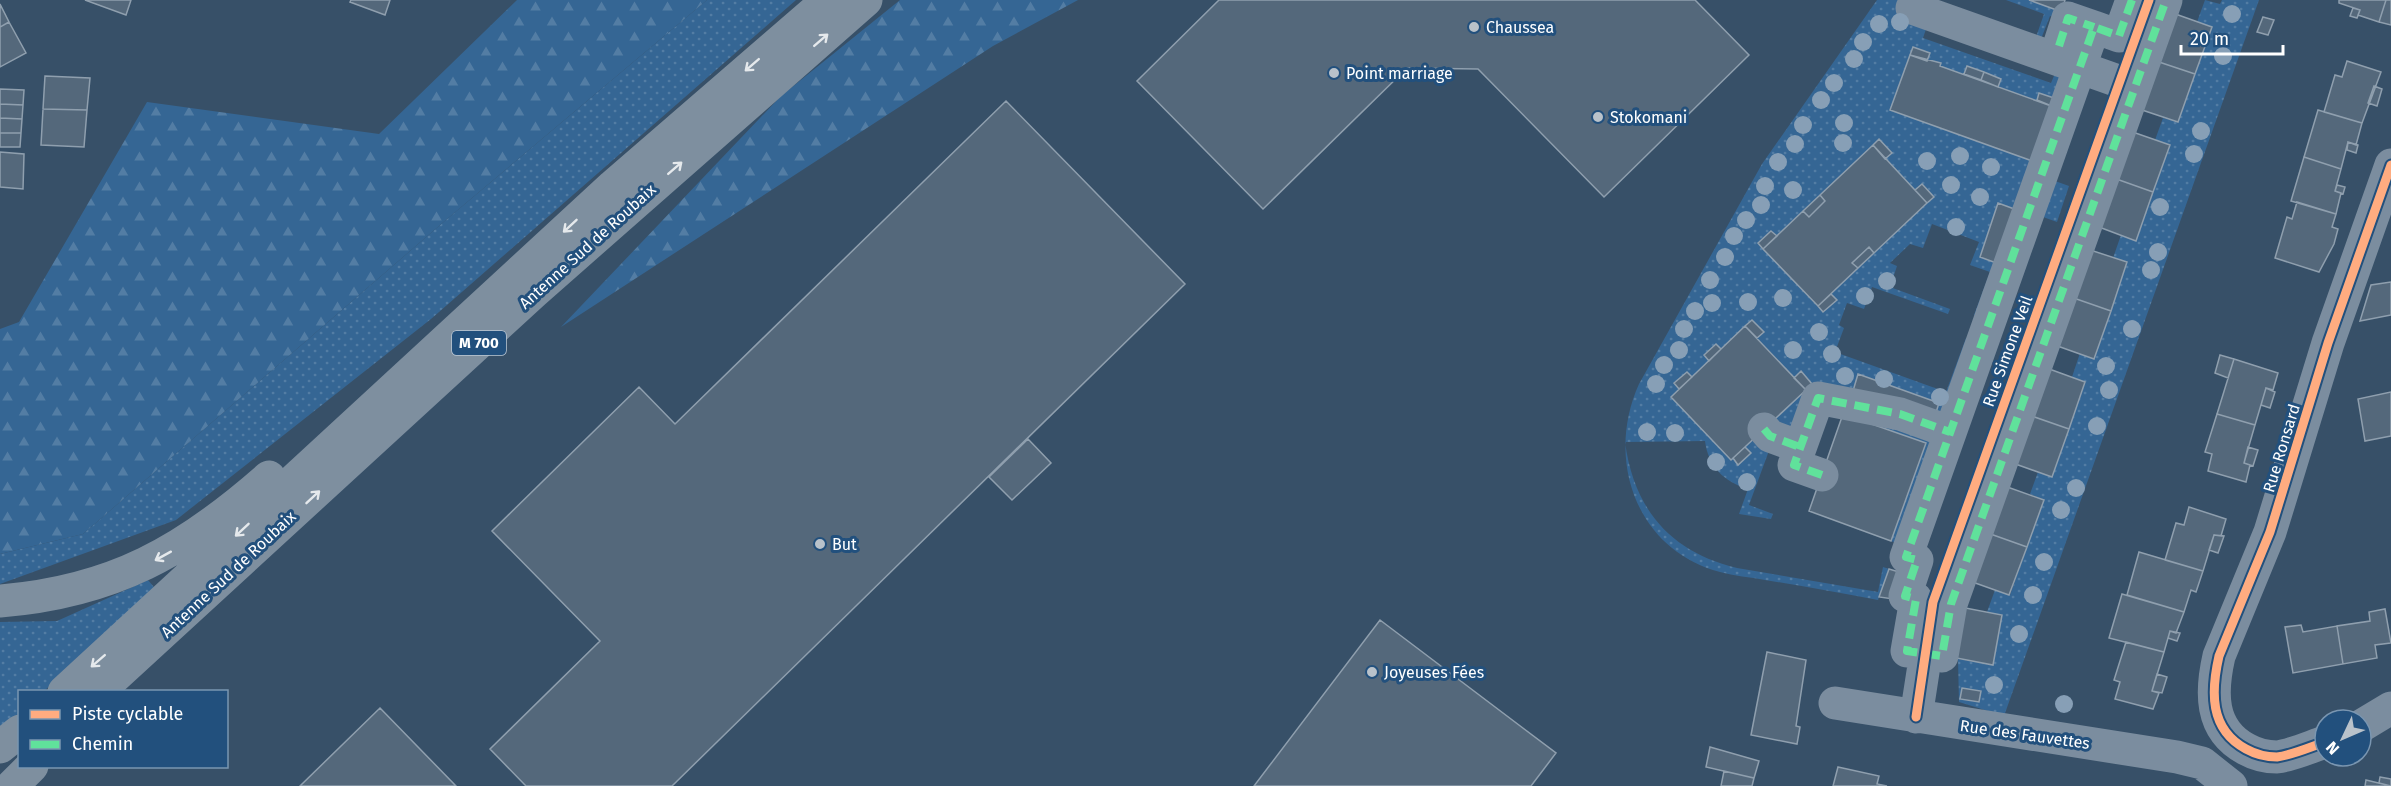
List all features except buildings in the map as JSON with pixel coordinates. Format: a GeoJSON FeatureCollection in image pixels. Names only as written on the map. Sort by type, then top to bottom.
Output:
{"type":"FeatureCollection","features":[{"type":"Feature","properties":{"kind":"highway","name":"Antenne Sud de Roubaix"},"geometry":{"type":"LineString","coordinates":[[66,690],[613,186],[828,0]]}},
{"type":"Feature","properties":{"kind":"highway","name":"Antenne Sud de Roubaix"},"geometry":{"type":"LineString","coordinates":[[100,690],[534,292],[866,0]]}},
{"type":"Feature","properties":{"kind":"highway"},"geometry":{"type":"LineString","coordinates":[[0,602],[78,589],[142,567],[171,551],[234,506],[354,401],[475,315]]}},
{"type":"Feature","properties":{"kind":"highway"},"geometry":{"type":"LineString","coordinates":[[109,690],[180,619]]}},
{"type":"Feature","properties":{"kind":"highway"},"geometry":{"type":"LineString","coordinates":[[0,747],[18,733]]}},
{"type":"Feature","properties":{"kind":"highway"},"geometry":{"type":"LineString","coordinates":[[0,778],[18,763]]}},
{"type":"Feature","properties":{"kind":"highway"},"geometry":{"type":"LineString","coordinates":[[12,786],[30,768]]}},
{"type":"Feature","properties":{"kind":"street"},"geometry":{"type":"LineString","coordinates":[[2132,0],[2119,36],[2094,27],[2069,57],[1950,432],[1906,557],[1917,560],[1905,596],[1916,599],[1907,651],[1942,656],[1951,604],[2166,0]]}},
{"type":"Feature","properties":{"kind":"street","name":"Rue Simone Veil"},"geometry":{"type":"LineString","coordinates":[[1917,717],[1933,602],[2149,0]]}},
{"type":"Feature","properties":{"kind":"street"},"geometry":{"type":"LineString","coordinates":[[1912,8],[2069,57],[2121,82]]}},
{"type":"Feature","properties":{"kind":"street","name":"Rue Ronsard"},"geometry":{"type":"LineString","coordinates":[[2313,746],[2277,757],[2258,755],[2230,737],[2216,714],[2213,696],[2219,656],[2270,532],[2328,343],[2391,165]]}},
{"type":"Feature","properties":{"kind":"street"},"geometry":{"type":"LineString","coordinates":[[1822,475],[1794,465],[1818,398],[1900,414],[1950,432]]}},
{"type":"Feature","properties":{"kind":"street"},"geometry":{"type":"LineString","coordinates":[[1764,429],[1770,436],[1800,447]]}},
{"type":"Feature","properties":{"kind":"street","name":"Rue des Fauvettes"},"geometry":{"type":"LineString","coordinates":[[1835,703],[2170,755],[2202,764],[2222,778]]}},
{"type":"Feature","properties":{"kind":"street"},"geometry":{"type":"LineString","coordinates":[[2373,719],[2391,708]]}},
{"type":"Feature","properties":{"kind":"green space"},"geometry":{"type":"Polygon","coordinates":[[[517,0],[707,0],[447,219],[83,534],[0,554],[0,329],[19,322],[147,102],[379,134],[517,0]]]}},
{"type":"Feature","properties":{"kind":"green space"},"geometry":{"type":"Polygon","coordinates":[[[707,0],[796,0],[431,319],[176,520],[0,584],[0,554],[83,534],[447,219],[707,0]]]}},
{"type":"Feature","properties":{"kind":"green space"},"geometry":{"type":"Polygon","coordinates":[[[900,0],[1078,0],[993,46],[561,327],[781,96],[900,0]]]}},
{"type":"Feature","properties":{"kind":"green space"},"geometry":{"type":"Polygon","coordinates":[[[1877,0],[1913,0],[1927,26],[1923,38],[2051,83],[2056,71],[2072,77],[2017,210],[1998,204],[1980,257],[1998,264],[1986,320],[1974,315],[1990,272],[1970,265],[1979,242],[1932,224],[1923,248],[1910,244],[1890,263],[1897,266],[1890,287],[1950,309],[1948,314],[1872,287],[1864,309],[1847,303],[1839,325],[1844,328],[1835,352],[1946,392],[1966,338],[1978,343],[1899,544],[1891,541],[1925,444],[1819,406],[1770,448],[1749,505],[1773,514],[1771,519],[1739,514],[1748,489],[1732,482],[1719,472],[1710,458],[1705,441],[1626,442],[1629,413],[1639,384],[1762,164],[1877,0]]]}},
{"type":"Feature","properties":{"kind":"green space"},"geometry":{"type":"Polygon","coordinates":[[[2006,0],[2029,0],[2066,13],[2063,21],[2050,16],[2041,39],[2036,37],[2044,14],[2006,0]]]}},
{"type":"Feature","properties":{"kind":"green space"},"geometry":{"type":"Polygon","coordinates":[[[2205,0],[2220,4],[2222,0],[2259,0],[2004,716],[1959,702],[1958,659],[1993,665],[1987,612],[1995,590],[2010,595],[2044,500],[2030,494],[2038,472],[2052,477],[2085,382],[2072,377],[2080,353],[2094,358],[2127,263],[2113,258],[2121,235],[2136,240],[2170,145],[2155,140],[2163,118],[2178,122],[2212,27],[2197,22],[2205,0]]]}},
{"type":"Feature","properties":{"kind":"green space"},"geometry":{"type":"Polygon","coordinates":[[[2044,177],[2069,186],[2057,222],[2032,213],[2044,177]]]}},
{"type":"Feature","properties":{"kind":"green space"},"geometry":{"type":"Polygon","coordinates":[[[1626,446],[1637,488],[1647,508],[1675,539],[1693,551],[1737,568],[1878,592],[1883,567],[1889,569],[1878,600],[1720,572],[1691,561],[1667,544],[1648,523],[1635,498],[1628,471],[1626,446]]]}},
{"type":"Feature","properties":{"kind":"green space"},"geometry":{"type":"Polygon","coordinates":[[[148,580],[158,592],[45,690],[18,690],[18,714],[0,729],[0,622],[57,621],[148,580]]]}},
{"type":"Feature","properties":{"kind":"marked path"},"geometry":{"type":"LineString","coordinates":[[2132,0],[2119,36],[2094,27],[1906,557],[1917,560],[1905,596],[1916,599],[1907,651],[1942,656],[1951,604],[2166,0]]}},
{"type":"Feature","properties":{"kind":"marked path"},"geometry":{"type":"LineString","coordinates":[[2059,46],[2068,18],[2094,27]]}},
{"type":"Feature","properties":{"kind":"marked path"},"geometry":{"type":"LineString","coordinates":[[1822,475],[1794,465],[1818,398],[1900,414],[1950,432]]}},
{"type":"Feature","properties":{"kind":"marked path"},"geometry":{"type":"LineString","coordinates":[[1764,429],[1770,436],[1800,447]]}},
{"type":"Feature","properties":{"kind":"cycle path"},"geometry":{"type":"LineString","coordinates":[[1916,717],[1933,602],[2149,0]]}},
{"type":"Feature","properties":{"kind":"cycle path"},"geometry":{"type":"LineString","coordinates":[[2313,746],[2277,757],[2261,755],[2234,741],[2219,720],[2214,696],[2216,669],[2219,656],[2270,532],[2328,343],[2391,165]]}},
{"type":"Feature","properties":{"kind":"place","name":"Chaussea"},"geometry":{"type":"Point","coordinates":[1474,27]}},
{"type":"Feature","properties":{"kind":"place","name":"Point marriage"},"geometry":{"type":"Point","coordinates":[1334,73]}},
{"type":"Feature","properties":{"kind":"place","name":"Stokomani"},"geometry":{"type":"Point","coordinates":[1598,117]}},
{"type":"Feature","properties":{"kind":"place","name":"But"},"geometry":{"type":"Point","coordinates":[820,544]}},
{"type":"Feature","properties":{"kind":"place","name":"Joyeuses Fées"},"geometry":{"type":"Point","coordinates":[1372,672]}}]}
